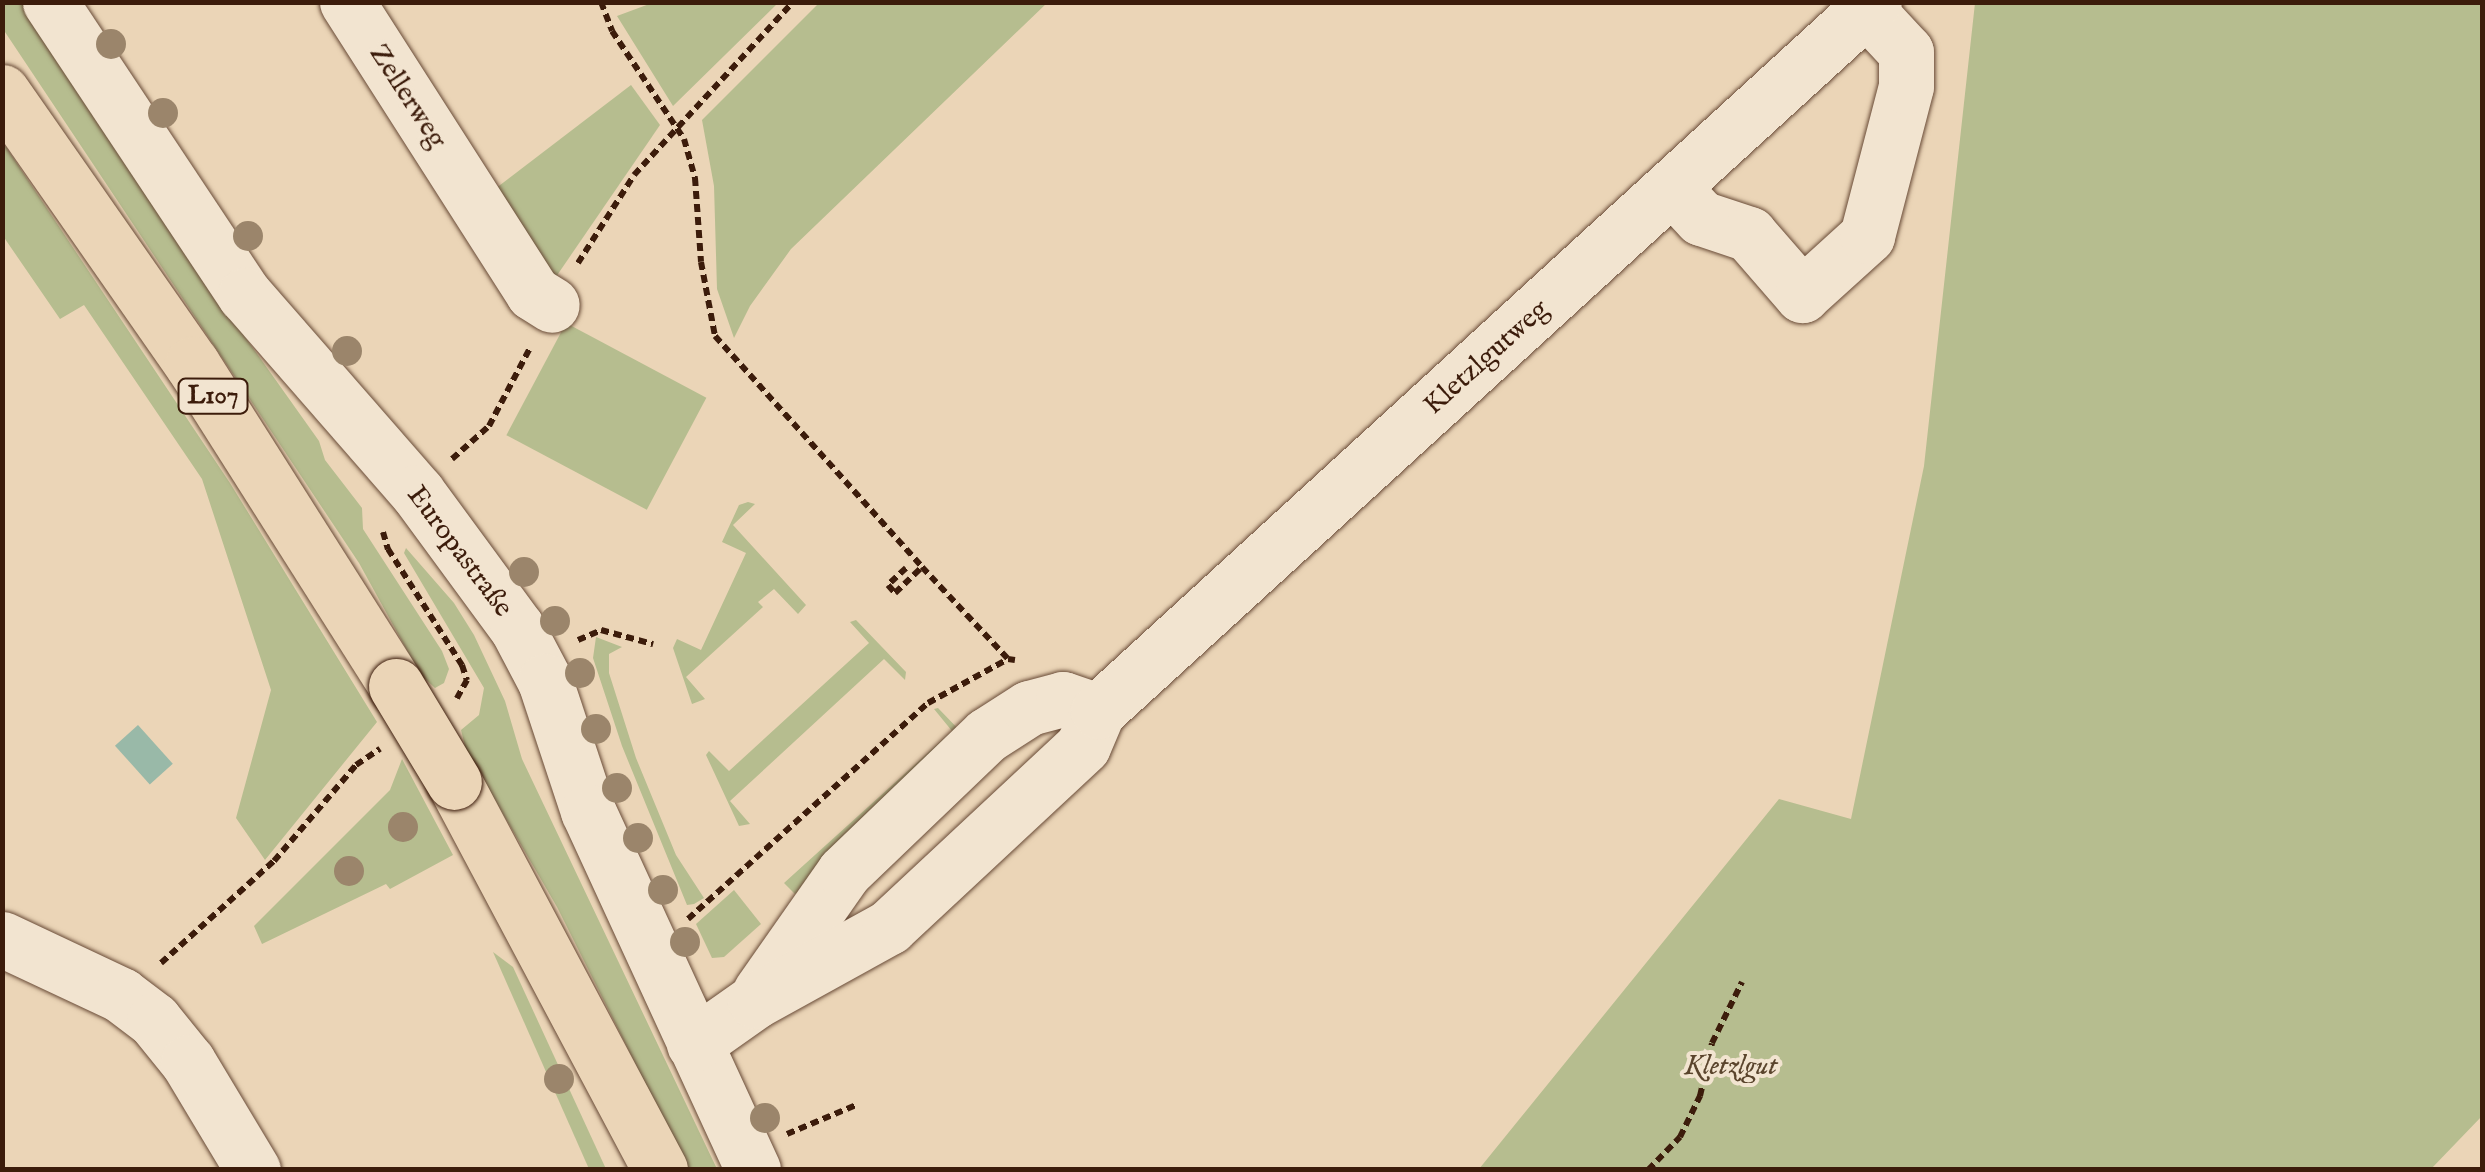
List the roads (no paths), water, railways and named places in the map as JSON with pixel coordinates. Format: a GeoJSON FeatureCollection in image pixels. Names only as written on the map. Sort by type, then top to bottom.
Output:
{"type":"FeatureCollection","features":[{"type":"Feature","properties":{"kind":"main road","name":"L107"},"geometry":{"type":"LineString","coordinates":[[8,98],[192,364],[396,686],[454,782],[660,1170]]}},
{"type":"Feature","properties":{"kind":"main road","name":"L107"},"geometry":{"type":"LineString","coordinates":[[620,1098],[643,1170]]}},
{"type":"Feature","properties":{"kind":"street","name":"Europastraße"},"geometry":{"type":"LineString","coordinates":[[50,2],[245,295],[392,469],[417,492],[516,628],[545,681],[588,810],[694,1044],[767,1153]]}},
{"type":"Feature","properties":{"kind":"street","name":"Zellerweg"},"geometry":{"type":"LineString","coordinates":[[347,2],[533,293],[552,305]]}},
{"type":"Feature","properties":{"kind":"street","name":"Kletzlgutweg"},"geometry":{"type":"LineString","coordinates":[[755,1001],[844,872],[1001,774],[1083,746],[1098,711],[1870,6]]}},
{"type":"Feature","properties":{"kind":"street"},"geometry":{"type":"LineString","coordinates":[[1672,188],[1701,218],[1748,234],[1802,295],[1867,236],[1906,86],[1906,52],[1870,6]]}},
{"type":"Feature","properties":{"kind":"street","name":"Kletzlgutweg"},"geometry":{"type":"LineString","coordinates":[[694,1044],[755,1001],[890,928],[1001,774],[1029,708],[1063,699],[1098,711]]}},
{"type":"Feature","properties":{"kind":"street"},"geometry":{"type":"LineString","coordinates":[[2,939],[121,995],[154,1020],[188,1062],[252,1170]]}},
{"type":"Feature","properties":{"kind":"park label","name":"Kletzlgut"},"geometry":{"type":"Point","coordinates":[1731,1067]}}]}
